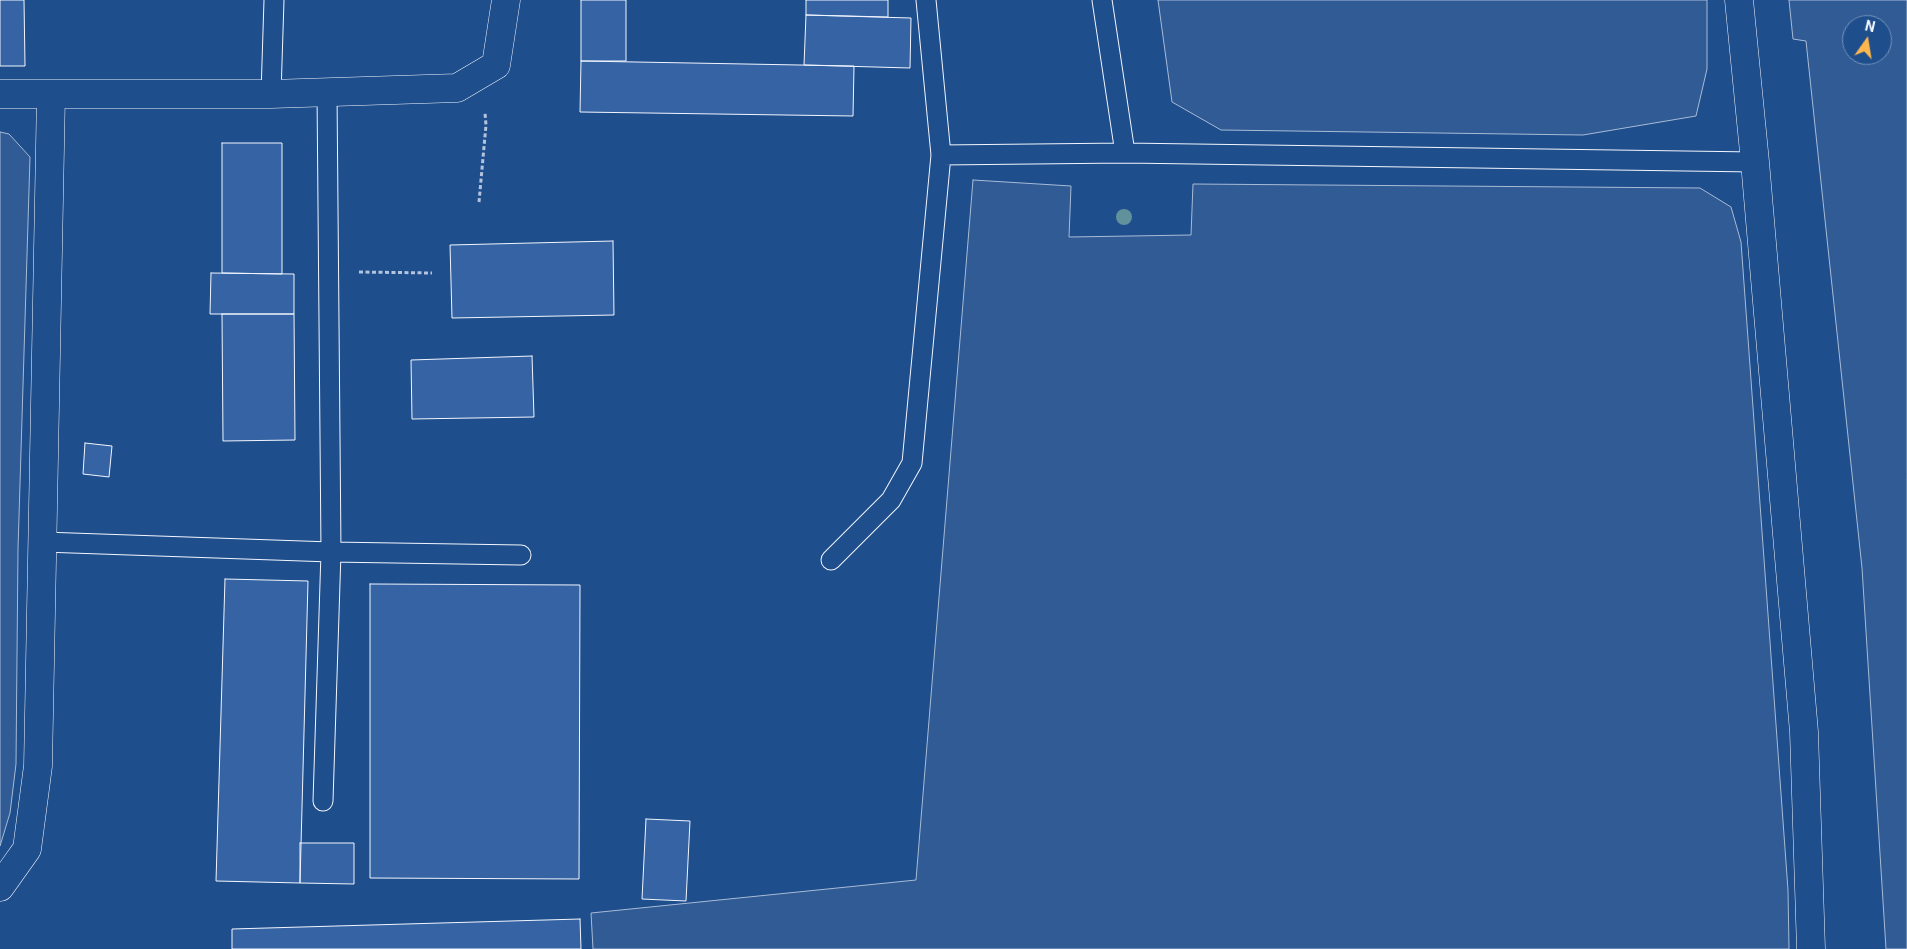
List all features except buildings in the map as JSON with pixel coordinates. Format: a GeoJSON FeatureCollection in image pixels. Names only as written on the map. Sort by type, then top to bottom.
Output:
{"type":"FeatureCollection","features":[{"type":"Feature","properties":{"kind":"street"},"geometry":{"type":"LineString","coordinates":[[0,94],[271,94],[457,88],[496,65],[506,0]]}},
{"type":"Feature","properties":{"kind":"street"},"geometry":{"type":"LineString","coordinates":[[1739,0],[1755,162],[1804,732],[1811,949]]}},
{"type":"Feature","properties":{"kind":"street"},"geometry":{"type":"LineString","coordinates":[[0,887],[26,849],[38,766],[51,95]]}},
{"type":"Feature","properties":{"kind":"lane"},"geometry":{"type":"LineString","coordinates":[[271,94],[274,0]]}},
{"type":"Feature","properties":{"kind":"lane"},"geometry":{"type":"LineString","coordinates":[[831,560],[891,500],[912,462],[941,155],[926,0]]}},
{"type":"Feature","properties":{"kind":"lane"},"geometry":{"type":"LineString","coordinates":[[1102,0],[1125,153]]}},
{"type":"Feature","properties":{"kind":"lane"},"geometry":{"type":"LineString","coordinates":[[323,802],[331,552],[327,92]]}},
{"type":"Feature","properties":{"kind":"lane"},"geometry":{"type":"LineString","coordinates":[[941,155],[1125,153],[1755,162]]}},
{"type":"Feature","properties":{"kind":"lane"},"geometry":{"type":"LineString","coordinates":[[43,542],[331,552],[521,555]]}},
{"type":"Feature","properties":{"kind":"path"},"geometry":{"type":"LineString","coordinates":[[479,202],[486,125],[482,73]]}},
{"type":"Feature","properties":{"kind":"path"},"geometry":{"type":"LineString","coordinates":[[329,271],[432,273]]}},
{"type":"Feature","properties":{"kind":"shaded area"},"geometry":{"type":"Polygon","coordinates":[[[1158,0],[1707,0],[1707,69],[1696,116],[1583,135],[1221,130],[1172,102],[1158,0]]]}},
{"type":"Feature","properties":{"kind":"shaded area"},"geometry":{"type":"Polygon","coordinates":[[[1789,0],[1907,0],[1907,949],[1886,949],[1862,568],[1806,41],[1793,39],[1789,0]]]}},
{"type":"Feature","properties":{"kind":"shaded area"},"geometry":{"type":"Polygon","coordinates":[[[0,132],[9,134],[30,157],[18,549],[16,764],[10,813],[0,846],[0,132]]]}},
{"type":"Feature","properties":{"kind":"shaded area"},"geometry":{"type":"Polygon","coordinates":[[[973,180],[1071,186],[1069,237],[1191,235],[1193,184],[1700,188],[1731,207],[1741,242],[1788,890],[1789,949],[593,949],[591,913],[916,880],[973,180]]]}}]}
